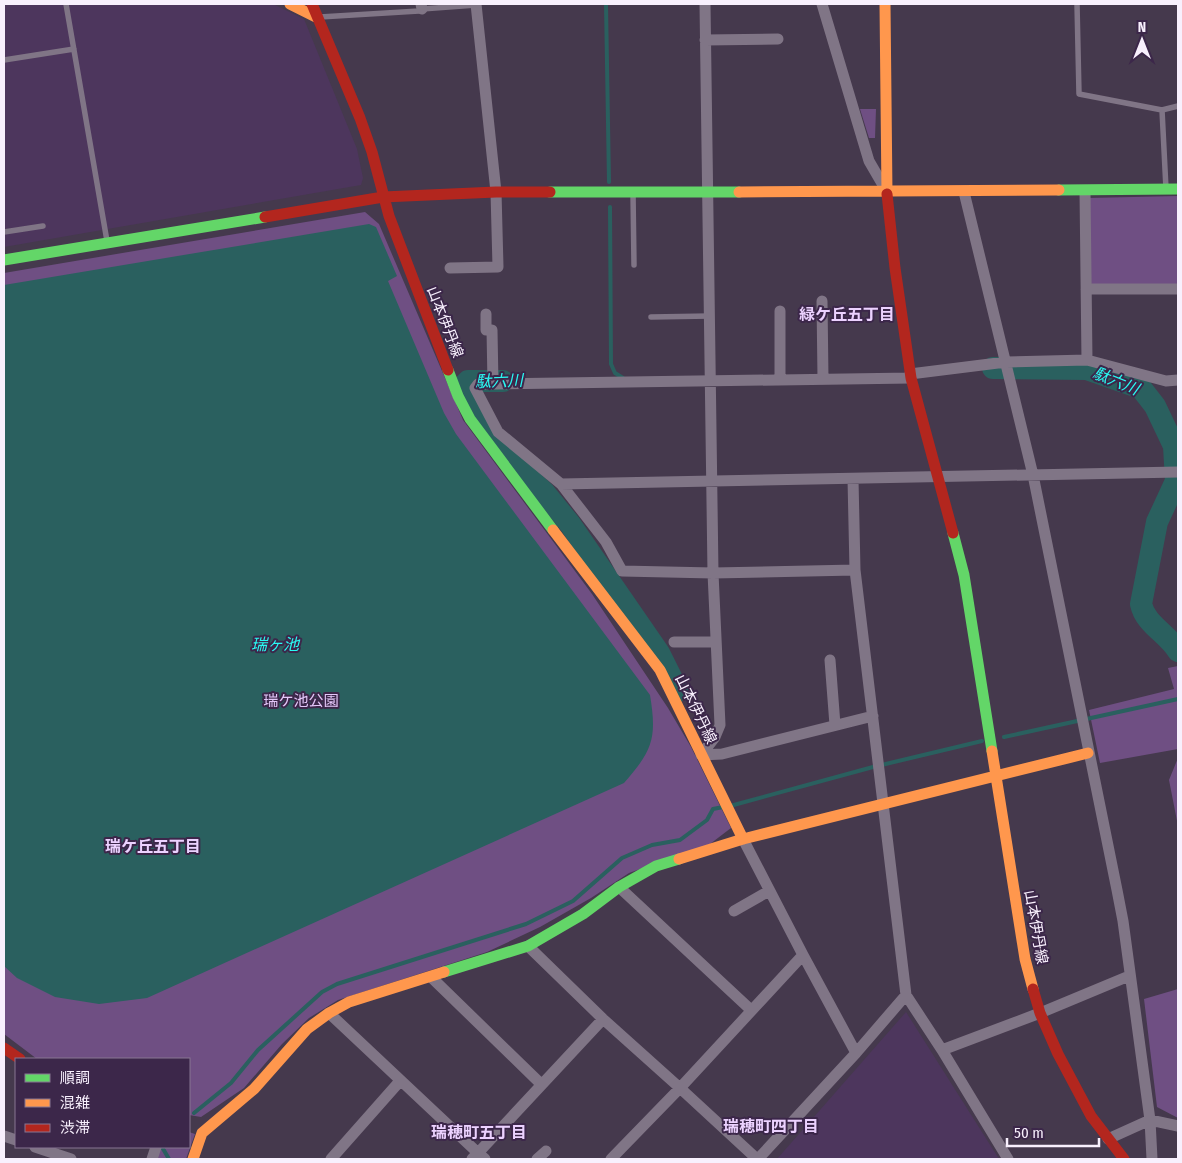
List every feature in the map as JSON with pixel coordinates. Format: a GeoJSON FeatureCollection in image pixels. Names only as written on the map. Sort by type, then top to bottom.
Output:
{"type":"FeatureCollection","features":[{"type":"Feature","properties":{"kind":"street"},"geometry":{"type":"LineString","coordinates":[[290,4],[316,17]]}},
{"type":"Feature","properties":{"kind":"street","name":"山本伊丹線"},"geometry":{"type":"LineString","coordinates":[[312,4],[360,118],[372,152],[392,226],[458,396],[470,419],[595,587],[660,670],[743,839]]}},
{"type":"Feature","properties":{"kind":"street"},"geometry":{"type":"LineString","coordinates":[[450,268],[498,267],[496,192],[476,4]]}},
{"type":"Feature","properties":{"kind":"street"},"geometry":{"type":"LineString","coordinates":[[701,755],[715,737],[720,725],[713,573],[705,4]]}},
{"type":"Feature","properties":{"kind":"street"},"geometry":{"type":"LineString","coordinates":[[822,4],[869,161],[887,192]]}},
{"type":"Feature","properties":{"kind":"street","name":"山本伊丹線"},"geometry":{"type":"LineString","coordinates":[[885,4],[887,192],[910,376],[939,477],[964,575],[1025,958],[1040,1014],[1058,1054],[1091,1116],[1124,1159]]}},
{"type":"Feature","properties":{"kind":"street"},"geometry":{"type":"LineString","coordinates":[[706,40],[762,34],[778,39]]}},
{"type":"Feature","properties":{"kind":"street"},"geometry":{"type":"LineString","coordinates":[[4,260],[383,197],[496,192],[964,192],[1178,189]]}},
{"type":"Feature","properties":{"kind":"street"},"geometry":{"type":"LineString","coordinates":[[1085,191],[1087,360]]}},
{"type":"Feature","properties":{"kind":"street"},"geometry":{"type":"LineString","coordinates":[[964,192],[1033,475],[1123,921],[1150,1120],[1152,1159]]}},
{"type":"Feature","properties":{"kind":"street"},"geometry":{"type":"LineString","coordinates":[[1086,289],[1178,289]]}},
{"type":"Feature","properties":{"kind":"street"},"geometry":{"type":"LineString","coordinates":[[822,300],[823,375]]}},
{"type":"Feature","properties":{"kind":"street"},"geometry":{"type":"LineString","coordinates":[[780,311],[780,379]]}},
{"type":"Feature","properties":{"kind":"street"},"geometry":{"type":"LineString","coordinates":[[486,314],[486,330],[492,330],[493,382]]}},
{"type":"Feature","properties":{"kind":"street"},"geometry":{"type":"LineString","coordinates":[[855,570],[713,573],[622,571],[606,542],[562,484],[498,432],[475,388],[478,384],[493,382],[711,378],[780,379],[823,375],[910,376],[1006,362],[1087,360],[1166,381],[1178,380]]}},
{"type":"Feature","properties":{"kind":"street"},"geometry":{"type":"LineString","coordinates":[[562,484],[1178,472]]}},
{"type":"Feature","properties":{"kind":"street"},"geometry":{"type":"LineString","coordinates":[[853,479],[855,570],[906,995],[942,1050],[1008,1159]]}},
{"type":"Feature","properties":{"kind":"street"},"geometry":{"type":"LineString","coordinates":[[674,642],[716,642]]}},
{"type":"Feature","properties":{"kind":"street"},"geometry":{"type":"LineString","coordinates":[[830,660],[835,725]]}},
{"type":"Feature","properties":{"kind":"street"},"geometry":{"type":"LineString","coordinates":[[701,755],[722,754],[873,716]]}},
{"type":"Feature","properties":{"kind":"street"},"geometry":{"type":"LineString","coordinates":[[193,1159],[202,1133],[254,1089],[307,1028],[349,1002],[528,946],[583,914],[618,887],[656,866],[743,839],[1088,753]]}},
{"type":"Feature","properties":{"kind":"street"},"geometry":{"type":"LineString","coordinates":[[743,839],[802,955],[856,1052]]}},
{"type":"Feature","properties":{"kind":"street"},"geometry":{"type":"LineString","coordinates":[[618,887],[751,1010]]}},
{"type":"Feature","properties":{"kind":"street"},"geometry":{"type":"LineString","coordinates":[[734,911],[769,891]]}},
{"type":"Feature","properties":{"kind":"street"},"geometry":{"type":"LineString","coordinates":[[528,946],[603,1020],[758,1159],[906,995]]}},
{"type":"Feature","properties":{"kind":"street"},"geometry":{"type":"LineString","coordinates":[[612,1159],[802,955]]}},
{"type":"Feature","properties":{"kind":"street"},"geometry":{"type":"LineString","coordinates":[[942,1050],[1040,1014],[1129,976]]}},
{"type":"Feature","properties":{"kind":"street"},"geometry":{"type":"LineString","coordinates":[[432,977],[541,1084]]}},
{"type":"Feature","properties":{"kind":"street"},"geometry":{"type":"LineString","coordinates":[[329,1013],[478,1157],[541,1084],[603,1020]]}},
{"type":"Feature","properties":{"kind":"street"},"geometry":{"type":"LineString","coordinates":[[4,1048],[19,1058]]}},
{"type":"Feature","properties":{"kind":"street"},"geometry":{"type":"LineString","coordinates":[[331,1159],[400,1081]]}},
{"type":"Feature","properties":{"kind":"street"},"geometry":{"type":"LineString","coordinates":[[1108,1140],[1150,1120],[1178,1126]]}},
{"type":"Feature","properties":{"kind":"street"},"geometry":{"type":"LineString","coordinates":[[190,1128],[202,1133]]}},
{"type":"Feature","properties":{"kind":"street"},"geometry":{"type":"LineString","coordinates":[[38,1148],[72,1159]]}},
{"type":"Feature","properties":{"kind":"street"},"geometry":{"type":"LineString","coordinates":[[537,1159],[546,1151]]}},
{"type":"Feature","properties":{"kind":"lane"},"geometry":{"type":"LineString","coordinates":[[66,4],[108,243]]}},
{"type":"Feature","properties":{"kind":"lane"},"geometry":{"type":"LineString","coordinates":[[316,17],[419,11],[421,6],[476,4]]}},
{"type":"Feature","properties":{"kind":"lane"},"geometry":{"type":"LineString","coordinates":[[1078,4],[1079,94],[1162,110],[1178,106]]}},
{"type":"Feature","properties":{"kind":"lane"},"geometry":{"type":"LineString","coordinates":[[4,60],[74,48]]}},
{"type":"Feature","properties":{"kind":"lane"},"geometry":{"type":"LineString","coordinates":[[1162,110],[1166,189]]}},
{"type":"Feature","properties":{"kind":"lane"},"geometry":{"type":"LineString","coordinates":[[633,191],[634,265]]}},
{"type":"Feature","properties":{"kind":"lane"},"geometry":{"type":"LineString","coordinates":[[4,232],[42,226]]}},
{"type":"Feature","properties":{"kind":"lane"},"geometry":{"type":"LineString","coordinates":[[651,317],[710,316]]}},
{"type":"Feature","properties":{"kind":"shaded area"},"geometry":{"type":"Polygon","coordinates":[[[4,4],[273,4],[304,19],[357,149],[363,178],[361,185],[4,247],[4,4]]]}},
{"type":"Feature","properties":{"kind":"shaded area"},"geometry":{"type":"Polygon","coordinates":[[[906,1012],[999,1159],[777,1159],[906,1012]]]}},
{"type":"Feature","properties":{"kind":"green space"},"geometry":{"type":"Polygon","coordinates":[[[860,109],[876,109],[875,138],[869,138],[860,109]]]}},
{"type":"Feature","properties":{"kind":"green space"},"geometry":{"type":"Polygon","coordinates":[[[1178,196],[1178,285],[1093,285],[1089,282],[1088,198],[1178,196]]]}},
{"type":"Feature","properties":{"kind":"green space","name":"瑞ヶ池"},"geometry":{"type":"Polygon","coordinates":[[[365,212],[379,224],[463,420],[592,594],[668,708],[691,747],[731,828],[710,844],[629,873],[591,898],[540,927],[487,952],[338,1000],[309,1018],[282,1044],[244,1088],[201,1117],[190,1115],[190,1058],[36,1058],[4,1034],[4,273],[365,212]]]}},
{"type":"Feature","properties":{"kind":"green space"},"geometry":{"type":"Polygon","coordinates":[[[1178,666],[1178,749],[1100,763],[1089,710],[1174,689],[1168,668],[1178,666]]]}},
{"type":"Feature","properties":{"kind":"green space"},"geometry":{"type":"Polygon","coordinates":[[[1178,758],[1178,826],[1169,780],[1178,758]]]}},
{"type":"Feature","properties":{"kind":"green space"},"geometry":{"type":"Polygon","coordinates":[[[1178,989],[1178,1118],[1157,1107],[1144,999],[1178,989]]]}},
{"type":"Feature","properties":{"kind":"green space"},"geometry":{"type":"Polygon","coordinates":[[[190,1132],[195,1134],[190,1148],[190,1132]]]}},
{"type":"Feature","properties":{"kind":"green space"},"geometry":{"type":"Polygon","coordinates":[[[157,1148],[190,1148],[186,1159],[152,1159],[157,1148]]]}},
{"type":"Feature","properties":{"kind":"water","name":"瑞ヶ池"},"geometry":{"type":"Polygon","coordinates":[[[369,224],[376,227],[397,276],[388,281],[444,413],[456,434],[650,695],[653,722],[647,752],[624,783],[147,998],[99,1004],[55,997],[17,978],[4,966],[4,285],[369,224]]]}},
{"type":"Feature","properties":{"kind":"waterway"},"geometry":{"type":"LineString","coordinates":[[606,4],[609,182]]}},
{"type":"Feature","properties":{"kind":"waterway"},"geometry":{"type":"LineString","coordinates":[[610,207],[611,364],[615,373],[623,378]]}},
{"type":"Feature","properties":{"kind":"waterway","name":"駄六川"},"geometry":{"type":"LineString","coordinates":[[993,368],[1087,369],[1141,388],[1155,406],[1174,446],[1176,481],[1157,522],[1141,604],[1147,617],[1178,651]]}},
{"type":"Feature","properties":{"kind":"waterway","name":"駄六川"},"geometry":{"type":"LineString","coordinates":[[503,381],[468,381],[464,385],[502,453],[544,492],[570,524],[659,653],[678,691]]}},
{"type":"Feature","properties":{"kind":"waterway"},"geometry":{"type":"LineString","coordinates":[[1004,737],[1178,699]]}},
{"type":"Feature","properties":{"kind":"waterway"},"geometry":{"type":"LineString","coordinates":[[730,806],[873,767],[982,741]]}},
{"type":"Feature","properties":{"kind":"waterway"},"geometry":{"type":"LineString","coordinates":[[194,1113],[231,1083],[258,1050],[322,992],[337,984],[526,924],[573,901],[622,858],[652,845],[680,840],[707,820],[713,809],[723,807]]}},
{"type":"Feature","properties":{"kind":"waterway"},"geometry":{"type":"LineString","coordinates":[[163,1148],[169,1159]]}},
{"type":"Feature","properties":{"kind":"traffic: fast"},"geometry":{"type":"LineString","coordinates":[[1059,190],[1178,189]]}},
{"type":"Feature","properties":{"kind":"traffic: fast"},"geometry":{"type":"LineString","coordinates":[[550,192],[739,192]]}},
{"type":"Feature","properties":{"kind":"traffic: fast"},"geometry":{"type":"LineString","coordinates":[[4,260],[265,217]]}},
{"type":"Feature","properties":{"kind":"traffic: fast"},"geometry":{"type":"LineString","coordinates":[[448,370],[458,396],[470,419],[553,530]]}},
{"type":"Feature","properties":{"kind":"traffic: fast"},"geometry":{"type":"LineString","coordinates":[[953,533],[964,575],[992,751]]}},
{"type":"Feature","properties":{"kind":"traffic: fast"},"geometry":{"type":"LineString","coordinates":[[444,972],[528,946],[583,914],[619,887],[656,866],[679,859]]}},
{"type":"Feature","properties":{"kind":"traffic: slow"},"geometry":{"type":"LineString","coordinates":[[290,4],[316,17]]}},
{"type":"Feature","properties":{"kind":"traffic: slow"},"geometry":{"type":"LineString","coordinates":[[885,4],[887,194]]}},
{"type":"Feature","properties":{"kind":"traffic: slow"},"geometry":{"type":"LineString","coordinates":[[739,192],[1059,190]]}},
{"type":"Feature","properties":{"kind":"traffic: slow"},"geometry":{"type":"LineString","coordinates":[[553,530],[660,670],[743,839]]}},
{"type":"Feature","properties":{"kind":"traffic: slow"},"geometry":{"type":"LineString","coordinates":[[992,751],[1025,959],[1033,989]]}},
{"type":"Feature","properties":{"kind":"traffic: slow"},"geometry":{"type":"LineString","coordinates":[[679,859],[743,839],[1088,753]]}},
{"type":"Feature","properties":{"kind":"traffic: slow"},"geometry":{"type":"LineString","coordinates":[[193,1159],[202,1133],[254,1089],[307,1029],[329,1013],[349,1002],[444,972]]}},
{"type":"Feature","properties":{"kind":"traffic: jam"},"geometry":{"type":"LineString","coordinates":[[312,4],[360,118],[372,152],[389,216],[448,370]]}},
{"type":"Feature","properties":{"kind":"traffic: jam"},"geometry":{"type":"LineString","coordinates":[[265,217],[383,197],[496,192],[550,192]]}},
{"type":"Feature","properties":{"kind":"traffic: jam"},"geometry":{"type":"LineString","coordinates":[[887,194],[895,268],[911,378],[953,533]]}},
{"type":"Feature","properties":{"kind":"traffic: jam"},"geometry":{"type":"LineString","coordinates":[[1033,989],[1040,1013],[1058,1054],[1091,1116],[1124,1159]]}},
{"type":"Feature","properties":{"kind":"traffic: jam"},"geometry":{"type":"LineString","coordinates":[[4,1048],[19,1058]]}},
{"type":"Feature","properties":{"kind":"district","name":"緑ケ丘五丁目"},"geometry":{"type":"Point","coordinates":[847,314]}},
{"type":"Feature","properties":{"kind":"district","name":"瑞ケ丘五丁目"},"geometry":{"type":"Point","coordinates":[153,846]}},
{"type":"Feature","properties":{"kind":"district","name":"瑞穂町四丁目"},"geometry":{"type":"Point","coordinates":[771,1126]}},
{"type":"Feature","properties":{"kind":"district","name":"瑞穂町五丁目"},"geometry":{"type":"Point","coordinates":[479,1132]}},
{"type":"Feature","properties":{"kind":"park label","name":"瑞ケ池公園"},"geometry":{"type":"Point","coordinates":[301,701]}}]}
